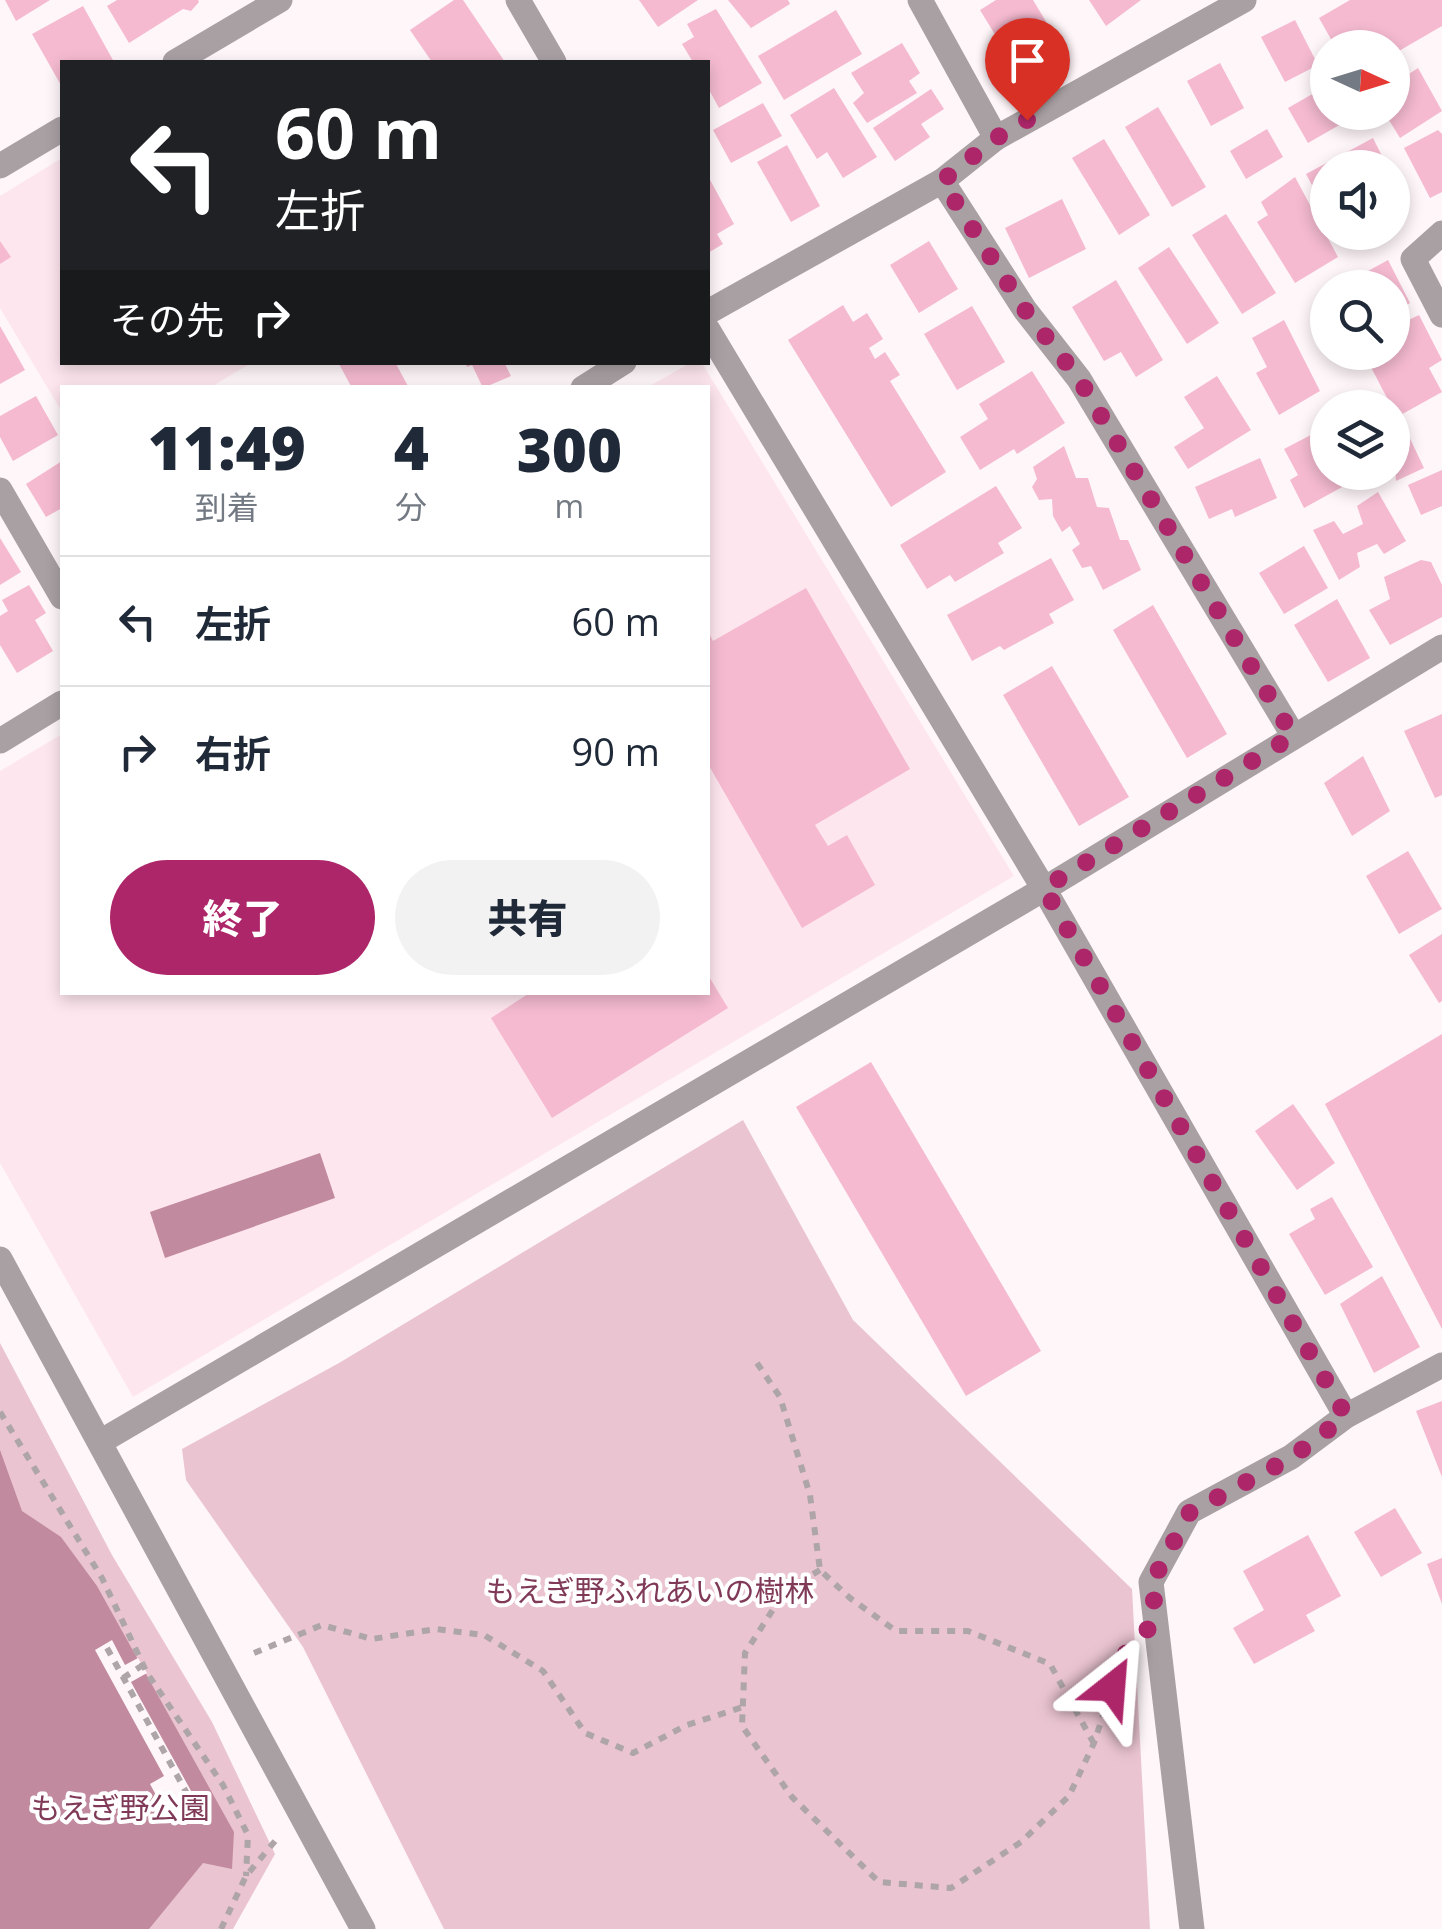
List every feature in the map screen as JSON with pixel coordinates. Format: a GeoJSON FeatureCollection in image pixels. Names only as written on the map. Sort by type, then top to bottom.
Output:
{"type":"FeatureCollection","features":[{"type":"Feature","properties":{"kind":"street"},"geometry":{"type":"LineString","coordinates":[[177,60],[280,0]]}},
{"type":"Feature","properties":{"kind":"street"},"geometry":{"type":"LineString","coordinates":[[518,0],[553,60]]}},
{"type":"Feature","properties":{"kind":"street"},"geometry":{"type":"LineString","coordinates":[[920,0],[996,138]]}},
{"type":"Feature","properties":{"kind":"street"},"geometry":{"type":"LineString","coordinates":[[710,311],[942,181],[996,138],[1244,0]]}},
{"type":"Feature","properties":{"kind":"street"},"geometry":{"type":"LineString","coordinates":[[0,166],[60,130]]}},
{"type":"Feature","properties":{"kind":"street"},"geometry":{"type":"LineString","coordinates":[[942,181],[1025,310],[1079,379],[1293,736]]}},
{"type":"Feature","properties":{"kind":"street"},"geometry":{"type":"LineString","coordinates":[[1442,233],[1413,259],[1442,314]]}},
{"type":"Feature","properties":{"kind":"street"},"geometry":{"type":"LineString","coordinates":[[710,333],[1044,888],[1346,1416]]}},
{"type":"Feature","properties":{"kind":"street"},"geometry":{"type":"LineString","coordinates":[[588,385],[619,365]]}},
{"type":"Feature","properties":{"kind":"street"},"geometry":{"type":"LineString","coordinates":[[0,490],[60,594]]}},
{"type":"Feature","properties":{"kind":"street"},"geometry":{"type":"LineString","coordinates":[[100,1442],[1044,888],[1442,647]]}},
{"type":"Feature","properties":{"kind":"street"},"geometry":{"type":"LineString","coordinates":[[0,741],[60,705]]}},
{"type":"Feature","properties":{"kind":"street"},"geometry":{"type":"LineString","coordinates":[[0,1259],[363,1929]]}},
{"type":"Feature","properties":{"kind":"street"},"geometry":{"type":"LineString","coordinates":[[1192,1929],[1152,1582],[1190,1512],[1291,1458],[1346,1416],[1442,1365]]}},
{"type":"Feature","properties":{"kind":"path"},"geometry":{"type":"LineString","coordinates":[[757,1364],[780,1397],[800,1462],[810,1495],[820,1570],[850,1598],[896,1631],[968,1631],[1050,1664],[1094,1743]]}},
{"type":"Feature","properties":{"kind":"path"},"geometry":{"type":"LineString","coordinates":[[0,1412],[102,1578],[143,1665],[223,1785],[248,1835],[246,1876]]}},
{"type":"Feature","properties":{"kind":"path"},"geometry":{"type":"LineString","coordinates":[[820,1570],[785,1591],[745,1653],[742,1726],[792,1796],[879,1882],[950,1888],[1021,1842],[1069,1796],[1094,1743],[1121,1659],[1156,1620]]}},
{"type":"Feature","properties":{"kind":"path"},"geometry":{"type":"LineString","coordinates":[[254,1653],[322,1625],[372,1639],[436,1629],[484,1634],[543,1671],[586,1733],[633,1753],[687,1725],[743,1707]]}},
{"type":"Feature","properties":{"kind":"path"},"geometry":{"type":"LineString","coordinates":[[107,1648],[196,1810]]}},
{"type":"Feature","properties":{"kind":"path"},"geometry":{"type":"LineString","coordinates":[[123,1678],[143,1665]]}},
{"type":"Feature","properties":{"kind":"path"},"geometry":{"type":"LineString","coordinates":[[221,1929],[246,1876],[279,1836]]}},
{"type":"Feature","properties":{"kind":"shaded area"},"geometry":{"type":"Polygon","coordinates":[[[60,159],[60,365],[248,365],[214,385],[60,385],[60,409],[0,308],[0,196],[60,159]]]}},
{"type":"Feature","properties":{"kind":"shaded area"},"geometry":{"type":"Polygon","coordinates":[[[686,365],[703,365],[1014,876],[133,1397],[0,1163],[0,771],[60,735],[60,995],[710,995],[710,385],[652,385],[686,365]]]}},
{"type":"Feature","properties":{"kind":"shaded area"},"geometry":{"type":"Polygon","coordinates":[[[320,1153],[335,1198],[165,1258],[150,1212],[320,1153]]]}},
{"type":"Feature","properties":{"kind":"shaded area","name":"もえぎ野公園"},"geometry":{"type":"Polygon","coordinates":[[[0,1450],[22,1511],[61,1537],[97,1586],[234,1832],[232,1869],[203,1863],[149,1929],[0,1929],[0,1450]]]}},
{"type":"Feature","properties":{"kind":"green space","name":"もえぎ野ふれあいの樹林"},"geometry":{"type":"Polygon","coordinates":[[[743,1120],[853,1320],[1132,1589],[1150,1929],[444,1929],[303,1647],[186,1480],[182,1449],[339,1363],[743,1120]]]}},
{"type":"Feature","properties":{"kind":"green space","name":"もえぎ野公園"},"geometry":{"type":"Polygon","coordinates":[[[0,1343],[112,1555],[212,1722],[275,1854],[233,1929],[0,1929],[0,1343]]]}},
{"type":"Feature","properties":{"kind":"pier"},"geometry":{"type":"Polygon","coordinates":[[[112,1640],[125,1665],[138,1658],[147,1673],[131,1682],[201,1809],[172,1825],[150,1784],[164,1776],[95,1650],[112,1640]]]}},
{"type":"Feature","properties":{"kind":"building"},"geometry":{"type":"Polygon","coordinates":[[[5,0],[50,0],[16,21],[5,0]]]}},
{"type":"Feature","properties":{"kind":"building"},"geometry":{"type":"Polygon","coordinates":[[[117,0],[199,2],[191,11],[183,9],[129,43],[107,6],[117,0]]]}},
{"type":"Feature","properties":{"kind":"building"},"geometry":{"type":"Polygon","coordinates":[[[454,0],[463,0],[504,60],[431,60],[410,30],[454,0]]]}},
{"type":"Feature","properties":{"kind":"building"},"geometry":{"type":"Polygon","coordinates":[[[639,0],[698,0],[658,27],[639,0]]]}},
{"type":"Feature","properties":{"kind":"building"},"geometry":{"type":"Polygon","coordinates":[[[728,0],[788,0],[790,4],[751,28],[728,0]]]}},
{"type":"Feature","properties":{"kind":"building"},"geometry":{"type":"Polygon","coordinates":[[[996,0],[1033,0],[1059,43],[1046,51],[1053,64],[1024,82],[980,10],[996,0]]]}},
{"type":"Feature","properties":{"kind":"building"},"geometry":{"type":"Polygon","coordinates":[[[1089,0],[1141,0],[1106,26],[1089,0]]]}},
{"type":"Feature","properties":{"kind":"building"},"geometry":{"type":"Polygon","coordinates":[[[1350,0],[1442,0],[1442,26],[1410,45],[1410,30],[1326,30],[1319,18],[1350,0]]]}},
{"type":"Feature","properties":{"kind":"building"},"geometry":{"type":"Polygon","coordinates":[[[83,6],[113,60],[60,60],[60,83],[32,34],[83,6]]]}},
{"type":"Feature","properties":{"kind":"building"},"geometry":{"type":"Polygon","coordinates":[[[716,9],[762,83],[719,108],[710,92],[710,60],[692,60],[682,44],[694,37],[687,24],[716,9]]]}},
{"type":"Feature","properties":{"kind":"building"},"geometry":{"type":"Polygon","coordinates":[[[836,10],[862,54],[784,100],[758,56],[836,10]]]}},
{"type":"Feature","properties":{"kind":"building"},"geometry":{"type":"Polygon","coordinates":[[[1295,20],[1310,49],[1310,69],[1285,82],[1261,37],[1295,20]]]}},
{"type":"Feature","properties":{"kind":"building"},"geometry":{"type":"Polygon","coordinates":[[[902,43],[920,73],[909,81],[917,93],[867,123],[853,103],[864,93],[851,73],[902,43]]]}},
{"type":"Feature","properties":{"kind":"building"},"geometry":{"type":"Polygon","coordinates":[[[1220,63],[1244,108],[1211,126],[1187,81],[1220,63]]]}},
{"type":"Feature","properties":{"kind":"building"},"geometry":{"type":"Polygon","coordinates":[[[1418,68],[1442,111],[1400,138],[1395,130],[1410,130],[1410,73],[1418,68]]]}},
{"type":"Feature","properties":{"kind":"building"},"geometry":{"type":"Polygon","coordinates":[[[834,88],[877,157],[843,178],[827,152],[817,159],[790,115],[834,88]]]}},
{"type":"Feature","properties":{"kind":"building"},"geometry":{"type":"Polygon","coordinates":[[[931,89],[944,109],[921,124],[930,137],[895,161],[873,128],[931,89]]]}},
{"type":"Feature","properties":{"kind":"building"},"geometry":{"type":"Polygon","coordinates":[[[1310,95],[1310,130],[1331,130],[1308,143],[1288,108],[1310,95]]]}},
{"type":"Feature","properties":{"kind":"building"},"geometry":{"type":"Polygon","coordinates":[[[763,103],[782,136],[731,163],[713,130],[763,103]]]}},
{"type":"Feature","properties":{"kind":"building"},"geometry":{"type":"Polygon","coordinates":[[[1158,107],[1206,187],[1172,207],[1125,127],[1158,107]]]}},
{"type":"Feature","properties":{"kind":"building"},"geometry":{"type":"Polygon","coordinates":[[[1267,129],[1283,157],[1246,179],[1230,151],[1267,129]]]}},
{"type":"Feature","properties":{"kind":"building"},"geometry":{"type":"Polygon","coordinates":[[[1438,130],[1442,134],[1442,192],[1430,198],[1410,160],[1410,150],[1404,148],[1438,130]]]}},
{"type":"Feature","properties":{"kind":"building"},"geometry":{"type":"Polygon","coordinates":[[[1373,138],[1379,150],[1351,150],[1373,138]]]}},
{"type":"Feature","properties":{"kind":"building"},"geometry":{"type":"Polygon","coordinates":[[[1104,139],[1150,215],[1119,235],[1072,158],[1104,139]]]}},
{"type":"Feature","properties":{"kind":"building"},"geometry":{"type":"Polygon","coordinates":[[[787,145],[820,206],[791,222],[757,162],[787,145]]]}},
{"type":"Feature","properties":{"kind":"building"},"geometry":{"type":"Polygon","coordinates":[[[1295,177],[1310,205],[1310,250],[1334,250],[1338,257],[1310,270],[1295,283],[1257,222],[1268,215],[1261,202],[1295,177]]]}},
{"type":"Feature","properties":{"kind":"building"},"geometry":{"type":"Polygon","coordinates":[[[710,180],[734,224],[717,234],[723,244],[710,252],[710,180]]]}},
{"type":"Feature","properties":{"kind":"building"},"geometry":{"type":"Polygon","coordinates":[[[1062,199],[1086,249],[1029,278],[1005,228],[1062,199]]]}},
{"type":"Feature","properties":{"kind":"building"},"geometry":{"type":"Polygon","coordinates":[[[1226,214],[1276,293],[1242,314],[1192,235],[1226,214]]]}},
{"type":"Feature","properties":{"kind":"building"},"geometry":{"type":"Polygon","coordinates":[[[0,241],[11,257],[0,264],[0,241]]]}},
{"type":"Feature","properties":{"kind":"building"},"geometry":{"type":"Polygon","coordinates":[[[929,241],[958,289],[919,313],[890,265],[929,241]]]}},
{"type":"Feature","properties":{"kind":"building"},"geometry":{"type":"Polygon","coordinates":[[[1169,247],[1219,323],[1187,344],[1138,268],[1169,247]]]}},
{"type":"Feature","properties":{"kind":"building"},"geometry":{"type":"Polygon","coordinates":[[[1388,260],[1393,270],[1370,270],[1388,260]]]}},
{"type":"Feature","properties":{"kind":"building"},"geometry":{"type":"Polygon","coordinates":[[[1116,280],[1163,360],[1136,377],[1121,352],[1104,361],[1072,307],[1116,280]]]}},
{"type":"Feature","properties":{"kind":"building"},"geometry":{"type":"Polygon","coordinates":[[[843,305],[853,322],[867,313],[883,339],[869,348],[875,359],[885,352],[900,375],[890,381],[946,472],[891,507],[788,340],[843,305]]]}},
{"type":"Feature","properties":{"kind":"building"},"geometry":{"type":"Polygon","coordinates":[[[972,306],[1005,362],[957,390],[924,334],[972,306]]]}},
{"type":"Feature","properties":{"kind":"building"},"geometry":{"type":"Polygon","coordinates":[[[1419,315],[1442,360],[1429,368],[1442,392],[1410,410],[1410,390],[1383,390],[1372,370],[1410,370],[1410,319],[1419,315]]]}},
{"type":"Feature","properties":{"kind":"building"},"geometry":{"type":"Polygon","coordinates":[[[1284,320],[1319,390],[1310,390],[1310,397],[1279,415],[1256,373],[1267,367],[1252,338],[1284,320]]]}},
{"type":"Feature","properties":{"kind":"building"},"geometry":{"type":"Polygon","coordinates":[[[0,326],[25,370],[0,384],[0,326]]]}},
{"type":"Feature","properties":{"kind":"building"},"geometry":{"type":"Polygon","coordinates":[[[340,365],[397,365],[407,385],[350,385],[340,365]]]}},
{"type":"Feature","properties":{"kind":"building"},"geometry":{"type":"Polygon","coordinates":[[[472,365],[506,365],[511,376],[482,385],[472,365]]]}},
{"type":"Feature","properties":{"kind":"building"},"geometry":{"type":"Polygon","coordinates":[[[1032,371],[1065,423],[1017,454],[1014,449],[980,470],[960,437],[988,419],[979,404],[1032,371]]]}},
{"type":"Feature","properties":{"kind":"building"},"geometry":{"type":"Polygon","coordinates":[[[1217,376],[1251,430],[1188,469],[1174,447],[1204,428],[1184,397],[1217,376]]]}},
{"type":"Feature","properties":{"kind":"building"},"geometry":{"type":"Polygon","coordinates":[[[36,396],[58,435],[13,461],[0,437],[0,416],[36,396]]]}},
{"type":"Feature","properties":{"kind":"building"},"geometry":{"type":"Polygon","coordinates":[[[1310,435],[1310,490],[1337,490],[1304,508],[1290,480],[1298,475],[1284,449],[1310,435]]]}},
{"type":"Feature","properties":{"kind":"building"},"geometry":{"type":"Polygon","coordinates":[[[1410,439],[1424,468],[1410,474],[1410,439]]]}},
{"type":"Feature","properties":{"kind":"building"},"geometry":{"type":"Polygon","coordinates":[[[1064,446],[1076,478],[1088,478],[1097,507],[1109,508],[1120,540],[1128,540],[1141,570],[1103,590],[1091,566],[1082,568],[1072,550],[1080,544],[1070,526],[1062,532],[1053,516],[1052,499],[1039,500],[1032,487],[1037,479],[1033,467],[1064,446]]]}},
{"type":"Feature","properties":{"kind":"building"},"geometry":{"type":"Polygon","coordinates":[[[1260,458],[1277,498],[1235,517],[1232,509],[1209,519],[1195,487],[1260,458]]]}},
{"type":"Feature","properties":{"kind":"building"},"geometry":{"type":"Polygon","coordinates":[[[60,462],[60,509],[46,517],[26,484],[60,462]]]}},
{"type":"Feature","properties":{"kind":"building"},"geometry":{"type":"Polygon","coordinates":[[[1442,470],[1442,506],[1421,515],[1410,484],[1442,470]]]}},
{"type":"Feature","properties":{"kind":"building"},"geometry":{"type":"Polygon","coordinates":[[[996,486],[1022,528],[998,543],[1004,553],[955,582],[950,575],[927,589],[900,545],[996,486]]]}},
{"type":"Feature","properties":{"kind":"building"},"geometry":{"type":"Polygon","coordinates":[[[1378,492],[1406,541],[1384,554],[1377,544],[1357,553],[1360,567],[1339,580],[1313,530],[1334,521],[1343,534],[1363,524],[1357,506],[1378,492]]]}},
{"type":"Feature","properties":{"kind":"building"},"geometry":{"type":"Polygon","coordinates":[[[0,538],[21,572],[0,585],[0,538]]]}},
{"type":"Feature","properties":{"kind":"building"},"geometry":{"type":"Polygon","coordinates":[[[1304,546],[1328,588],[1284,614],[1259,573],[1304,546]]]}},
{"type":"Feature","properties":{"kind":"building"},"geometry":{"type":"Polygon","coordinates":[[[1051,558],[1074,600],[1049,614],[1054,623],[1004,650],[1000,646],[972,661],[947,615],[1051,558]]]}},
{"type":"Feature","properties":{"kind":"building"},"geometry":{"type":"Polygon","coordinates":[[[1421,560],[1431,562],[1442,585],[1442,617],[1390,645],[1369,610],[1390,599],[1384,577],[1421,560]]]}},
{"type":"Feature","properties":{"kind":"building"},"geometry":{"type":"Polygon","coordinates":[[[29,585],[46,613],[35,620],[53,651],[17,673],[0,645],[0,616],[8,611],[2,600],[29,585]]]}},
{"type":"Feature","properties":{"kind":"building"},"geometry":{"type":"Polygon","coordinates":[[[806,588],[910,769],[815,825],[828,846],[847,835],[875,885],[802,928],[710,767],[710,635],[713,641],[806,588]]]}},
{"type":"Feature","properties":{"kind":"building"},"geometry":{"type":"Polygon","coordinates":[[[1337,599],[1370,658],[1328,682],[1294,625],[1337,599]]]}},
{"type":"Feature","properties":{"kind":"building"},"geometry":{"type":"Polygon","coordinates":[[[1153,605],[1227,734],[1187,758],[1113,630],[1153,605]]]}},
{"type":"Feature","properties":{"kind":"building"},"geometry":{"type":"Polygon","coordinates":[[[1052,666],[1129,797],[1079,826],[1003,695],[1052,666]]]}},
{"type":"Feature","properties":{"kind":"building"},"geometry":{"type":"Polygon","coordinates":[[[1442,714],[1442,795],[1435,798],[1404,731],[1442,714]]]}},
{"type":"Feature","properties":{"kind":"building"},"geometry":{"type":"Polygon","coordinates":[[[1363,756],[1390,811],[1352,836],[1324,783],[1363,756]]]}},
{"type":"Feature","properties":{"kind":"building"},"geometry":{"type":"Polygon","coordinates":[[[1408,851],[1442,909],[1399,934],[1366,876],[1408,851]]]}},
{"type":"Feature","properties":{"kind":"building"},"geometry":{"type":"Polygon","coordinates":[[[1442,934],[1442,1001],[1439,1003],[1409,955],[1442,934]]]}},
{"type":"Feature","properties":{"kind":"building"},"geometry":{"type":"Polygon","coordinates":[[[710,978],[728,1008],[552,1118],[491,1018],[526,995],[710,995],[710,978]]]}},
{"type":"Feature","properties":{"kind":"building"},"geometry":{"type":"Polygon","coordinates":[[[1442,1034],[1442,1329],[1325,1104],[1442,1034]]]}},
{"type":"Feature","properties":{"kind":"building"},"geometry":{"type":"Polygon","coordinates":[[[871,1062],[1041,1351],[966,1396],[796,1107],[871,1062]]]}},
{"type":"Feature","properties":{"kind":"building"},"geometry":{"type":"Polygon","coordinates":[[[1293,1104],[1335,1163],[1297,1190],[1255,1131],[1293,1104]]]}},
{"type":"Feature","properties":{"kind":"building"},"geometry":{"type":"Polygon","coordinates":[[[1332,1197],[1373,1267],[1325,1295],[1289,1234],[1315,1219],[1310,1209],[1332,1197]]]}},
{"type":"Feature","properties":{"kind":"building"},"geometry":{"type":"Polygon","coordinates":[[[1382,1276],[1420,1347],[1374,1373],[1340,1304],[1382,1276]]]}},
{"type":"Feature","properties":{"kind":"building"},"geometry":{"type":"Polygon","coordinates":[[[1442,1401],[1442,1477],[1416,1411],[1442,1401]]]}},
{"type":"Feature","properties":{"kind":"building"},"geometry":{"type":"Polygon","coordinates":[[[1395,1508],[1422,1553],[1381,1577],[1354,1532],[1395,1508]]]}},
{"type":"Feature","properties":{"kind":"building"},"geometry":{"type":"Polygon","coordinates":[[[1308,1535],[1341,1596],[1306,1615],[1315,1631],[1254,1664],[1233,1628],[1264,1610],[1243,1571],[1308,1535]]]}},
{"type":"Feature","properties":{"kind":"building"},"geometry":{"type":"Polygon","coordinates":[[[1442,1558],[1442,1604],[1427,1564],[1442,1558]]]}},
{"type":"Feature","properties":{"kind":"route"},"geometry":{"type":"LineString","coordinates":[[1027,120],[996,138],[942,181],[1025,310],[1079,379],[1293,736],[1044,888],[1346,1416],[1291,1458],[1190,1512],[1152,1582],[1156,1620],[1121,1659],[1112,1687]]}}]}
